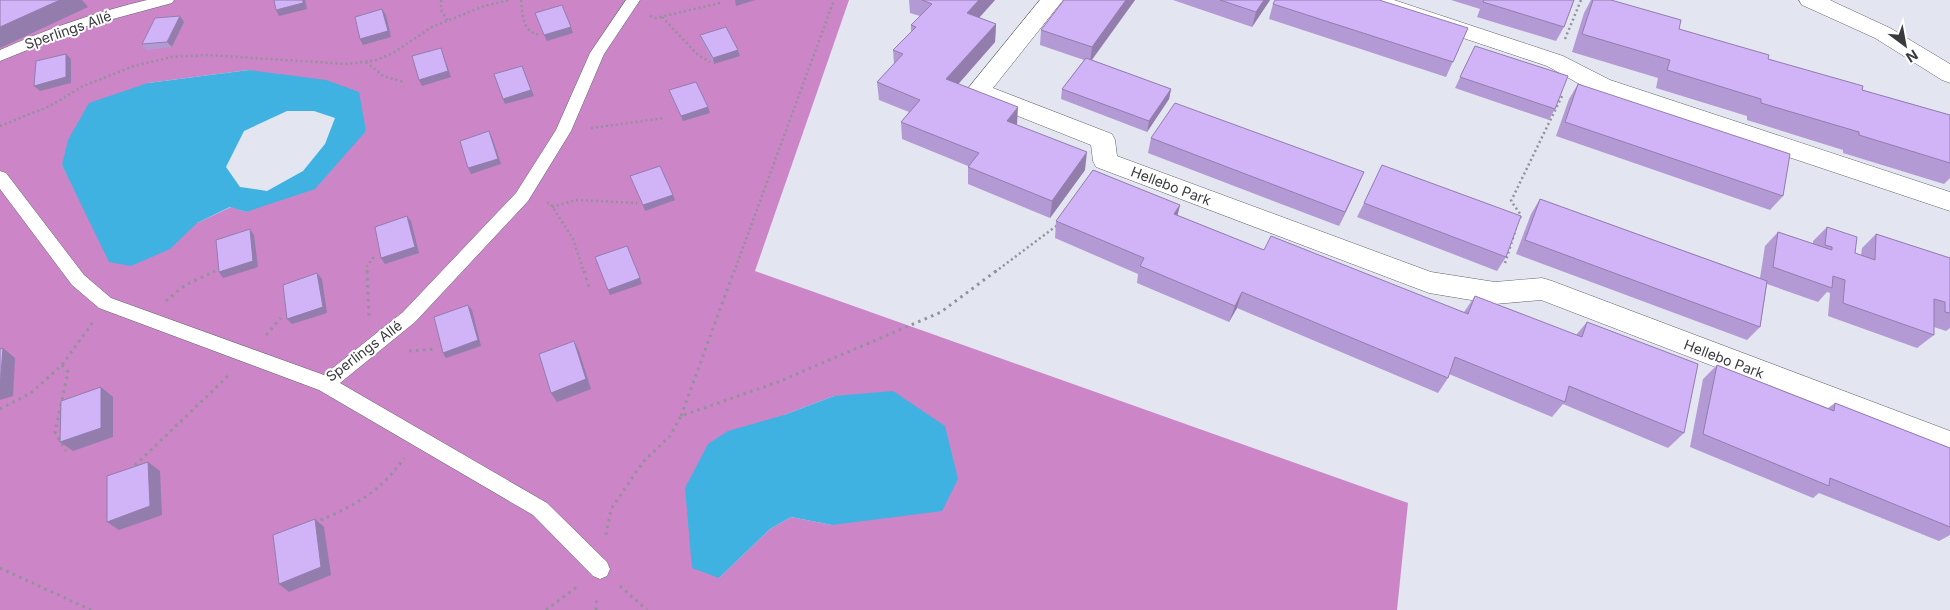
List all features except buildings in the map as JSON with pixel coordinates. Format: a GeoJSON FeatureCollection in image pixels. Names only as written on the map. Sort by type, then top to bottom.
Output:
{"type":"FeatureCollection","features":[{"type":"Feature","properties":{"kind":"street","name":"Hellebo Park"},"geometry":{"type":"LineString","coordinates":[[1052,0],[978,91],[1103,140],[1105,161],[1429,282],[1495,293],[1542,289],[1950,444]]}},
{"type":"Feature","properties":{"kind":"street"},"geometry":{"type":"LineString","coordinates":[[1372,0],[1564,66],[1602,86],[1950,202]]}},
{"type":"Feature","properties":{"kind":"street"},"geometry":{"type":"LineString","coordinates":[[1810,0],[1844,13],[1917,51],[1950,75]]}},
{"type":"Feature","properties":{"kind":"lane","name":"Sperlings Allé"},"geometry":{"type":"LineString","coordinates":[[0,56],[32,41],[140,5],[167,0]]}},
{"type":"Feature","properties":{"kind":"lane","name":"Sperlings Allé"},"geometry":{"type":"LineString","coordinates":[[0,177],[78,280],[105,303],[326,384],[409,317],[522,197],[563,131],[596,53],[630,4]]}},
{"type":"Feature","properties":{"kind":"lane"},"geometry":{"type":"LineString","coordinates":[[326,384],[540,509],[600,569]]}},
{"type":"Feature","properties":{"kind":"path"},"geometry":{"type":"LineString","coordinates":[[441,0],[441,10],[447,21]]}},
{"type":"Feature","properties":{"kind":"path"},"geometry":{"type":"LineString","coordinates":[[0,126],[50,106],[83,86],[134,66],[172,57],[207,55],[348,64],[377,60],[393,53],[432,27],[484,6],[510,0]]}},
{"type":"Feature","properties":{"kind":"path"},"geometry":{"type":"LineString","coordinates":[[521,0],[525,26],[533,34],[541,35]]}},
{"type":"Feature","properties":{"kind":"path"},"geometry":{"type":"LineString","coordinates":[[546,610],[600,569],[611,509],[643,462],[670,436],[681,416],[834,0]]}},
{"type":"Feature","properties":{"kind":"path"},"geometry":{"type":"LineString","coordinates":[[1495,293],[1521,215],[1511,201],[1564,66],[1581,0]]}},
{"type":"Feature","properties":{"kind":"path"},"geometry":{"type":"LineString","coordinates":[[630,4],[656,18],[720,3]]}},
{"type":"Feature","properties":{"kind":"path"},"geometry":{"type":"LineString","coordinates":[[661,16],[698,55],[710,62]]}},
{"type":"Feature","properties":{"kind":"path"},"geometry":{"type":"LineString","coordinates":[[366,62],[380,75],[391,81],[404,82]]}},
{"type":"Feature","properties":{"kind":"path"},"geometry":{"type":"LineString","coordinates":[[563,131],[665,118]]}},
{"type":"Feature","properties":{"kind":"path"},"geometry":{"type":"LineString","coordinates":[[522,197],[550,203],[573,239],[589,287]]}},
{"type":"Feature","properties":{"kind":"path"},"geometry":{"type":"LineString","coordinates":[[552,207],[576,200],[637,203]]}},
{"type":"Feature","properties":{"kind":"path"},"geometry":{"type":"LineString","coordinates":[[681,416],[778,382],[941,312],[1060,224]]}},
{"type":"Feature","properties":{"kind":"path"},"geometry":{"type":"LineString","coordinates":[[149,319],[184,286],[215,271]]}},
{"type":"Feature","properties":{"kind":"path"},"geometry":{"type":"LineString","coordinates":[[0,409],[31,392],[62,365],[105,303]]}},
{"type":"Feature","properties":{"kind":"path"},"geometry":{"type":"LineString","coordinates":[[127,474],[137,461],[248,357]]}},
{"type":"Feature","properties":{"kind":"path"},"geometry":{"type":"LineString","coordinates":[[62,365],[68,372],[55,432],[66,451]]}},
{"type":"Feature","properties":{"kind":"path"},"geometry":{"type":"LineString","coordinates":[[305,527],[368,498],[392,477],[416,436]]}},
{"type":"Feature","properties":{"kind":"path"},"geometry":{"type":"LineString","coordinates":[[0,568],[91,610]]}},
{"type":"Feature","properties":{"kind":"path"},"geometry":{"type":"LineString","coordinates":[[600,569],[647,610]]}},
{"type":"Feature","properties":{"kind":"shaded area"},"geometry":{"type":"Polygon","coordinates":[[[0,0],[849,0],[755,271],[1408,503],[1397,610],[0,610],[0,0]],[[249,70],[148,83],[62,165],[84,207],[197,223],[231,207],[246,212],[366,131],[249,70]],[[834,396],[784,415],[719,578],[770,529],[791,517],[832,525],[834,396]]]}},
{"type":"Feature","properties":{"kind":"water"},"geometry":{"type":"Polygon","coordinates":[[[249,70],[326,80],[359,92],[366,131],[315,189],[246,212],[230,207],[197,223],[170,249],[131,266],[109,262],[62,165],[68,140],[89,103],[148,83],[249,70]],[[287,111],[244,131],[226,167],[240,187],[267,191],[303,171],[325,144],[335,118],[314,111],[287,111]]]}},
{"type":"Feature","properties":{"kind":"water"},"geometry":{"type":"Polygon","coordinates":[[[893,391],[945,426],[958,479],[942,511],[832,525],[791,517],[770,529],[719,578],[692,568],[685,488],[708,444],[728,431],[784,415],[834,396],[893,391]]]}}]}
